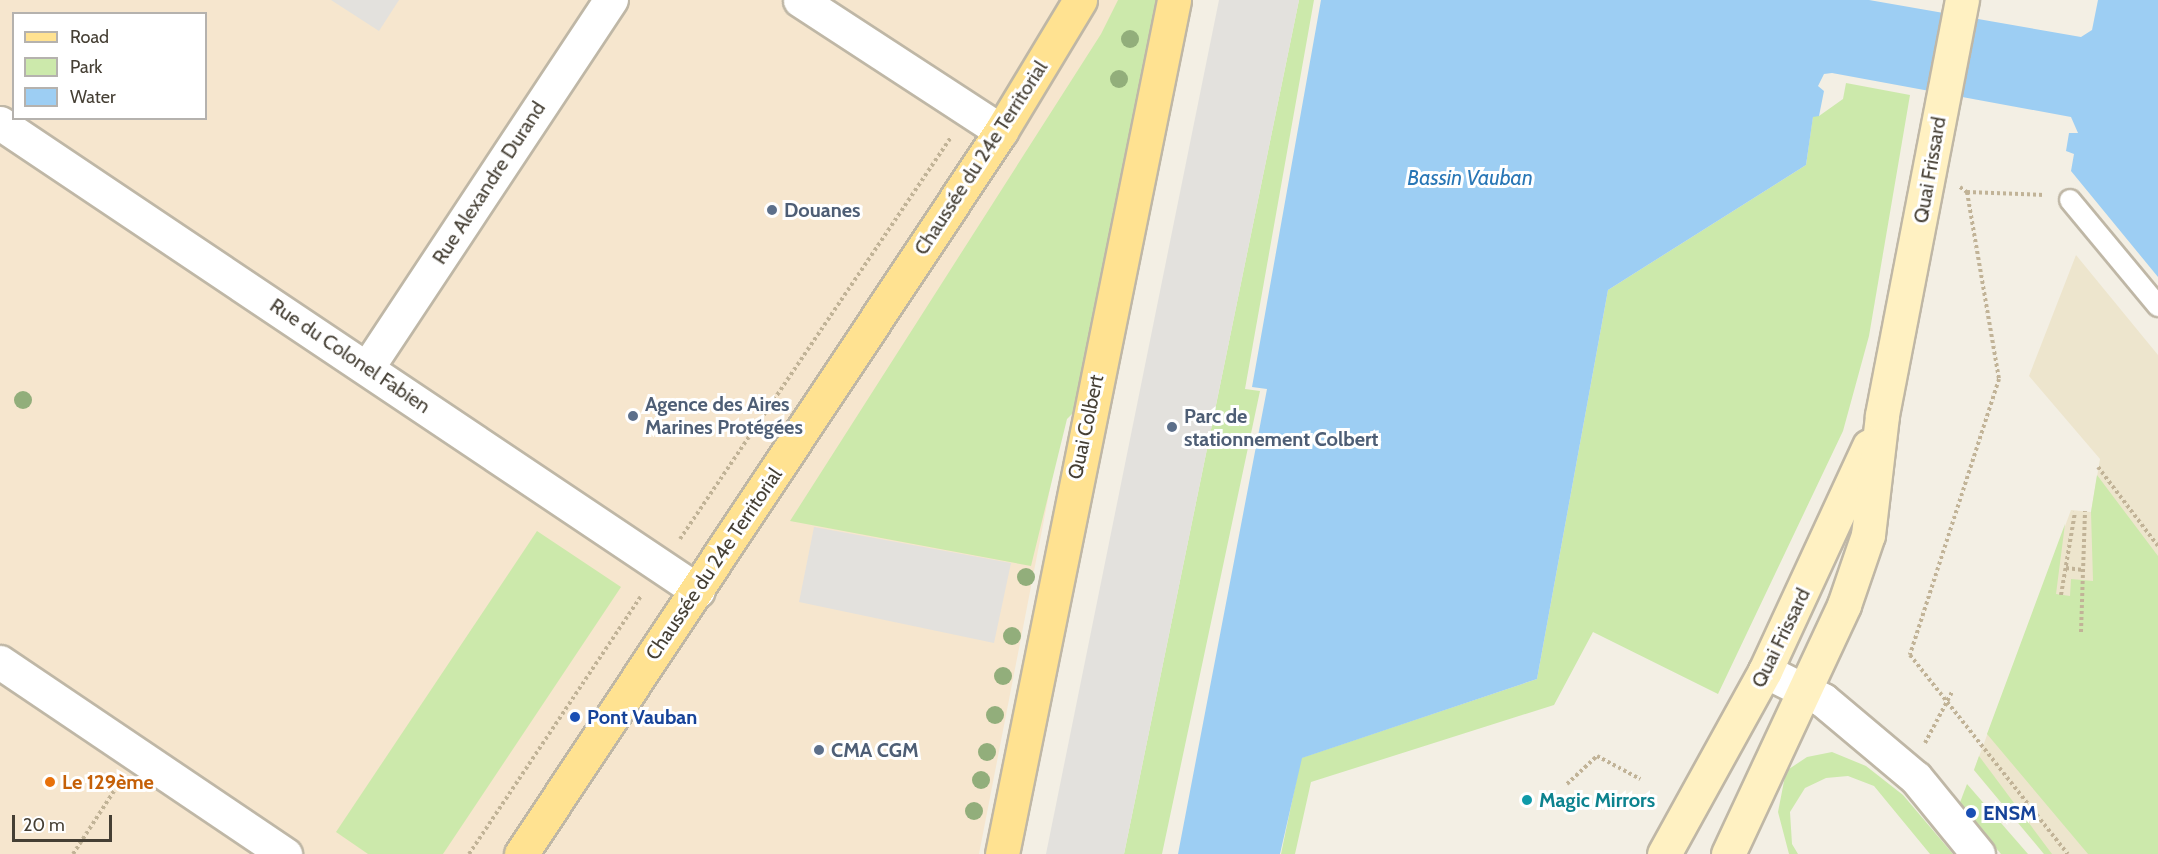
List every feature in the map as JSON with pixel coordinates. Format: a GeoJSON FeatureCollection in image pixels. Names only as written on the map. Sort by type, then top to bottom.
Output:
{"type":"FeatureCollection","features":[{"type":"Feature","properties":{"kind":"main road","name":"Chaussée du 24e Territorial"},"geometry":{"type":"LineString","coordinates":[[520,854],[698,591],[1001,131],[1080,0]]}},
{"type":"Feature","properties":{"kind":"main road","name":"Quai Colbert"},"geometry":{"type":"LineString","coordinates":[[1002,854],[1174,0]]}},
{"type":"Feature","properties":{"kind":"street","name":"Rue Alexandre Durand"},"geometry":{"type":"LineString","coordinates":[[367,368],[611,0]]}},
{"type":"Feature","properties":{"kind":"street"},"geometry":{"type":"LineString","coordinates":[[800,0],[1001,131]]}},
{"type":"Feature","properties":{"kind":"street","name":"Quai Frissard"},"geometry":{"type":"LineString","coordinates":[[1728,854],[1844,605],[1868,535],[1882,415],[1932,170],[1962,0]]}},
{"type":"Feature","properties":{"kind":"street","name":"Rue du Colonel Fabien"},"geometry":{"type":"LineString","coordinates":[[0,123],[698,591]]}},
{"type":"Feature","properties":{"kind":"street","name":"Quai Frissard"},"geometry":{"type":"LineString","coordinates":[[1664,854],[1764,671],[1882,415]]}},
{"type":"Feature","properties":{"kind":"street"},"geometry":{"type":"LineString","coordinates":[[0,662],[285,854]]}},
{"type":"Feature","properties":{"kind":"street"},"geometry":{"type":"LineString","coordinates":[[1764,671],[1804,693],[1823,700],[1910,773],[1978,854]]}},
{"type":"Feature","properties":{"kind":"lane"},"geometry":{"type":"LineString","coordinates":[[2070,200],[2158,306]]}},
{"type":"Feature","properties":{"kind":"path"},"geometry":{"type":"LineString","coordinates":[[469,854],[968,111]]}},
{"type":"Feature","properties":{"kind":"path"},"geometry":{"type":"LineString","coordinates":[[1932,170],[1968,192],[2034,193],[2070,200]]}},
{"type":"Feature","properties":{"kind":"path"},"geometry":{"type":"LineString","coordinates":[[1968,192],[1999,379],[1910,656],[2068,854]]}},
{"type":"Feature","properties":{"kind":"path"},"geometry":{"type":"LineString","coordinates":[[2098,467],[2158,546]]}},
{"type":"Feature","properties":{"kind":"path"},"geometry":{"type":"LineString","coordinates":[[2061,595],[2074,512]]}},
{"type":"Feature","properties":{"kind":"path"},"geometry":{"type":"LineString","coordinates":[[2081,632],[2085,512]]}},
{"type":"Feature","properties":{"kind":"path"},"geometry":{"type":"LineString","coordinates":[[2066,568],[2083,570]]}},
{"type":"Feature","properties":{"kind":"path"},"geometry":{"type":"LineString","coordinates":[[1910,773],[1952,692]]}},
{"type":"Feature","properties":{"kind":"path"},"geometry":{"type":"LineString","coordinates":[[73,854],[137,756]]}},
{"type":"Feature","properties":{"kind":"path"},"geometry":{"type":"LineString","coordinates":[[1567,784],[1597,756],[1640,780]]}},
{"type":"Feature","properties":{"kind":"shaded area"},"geometry":{"type":"Polygon","coordinates":[[[0,0],[1145,0],[979,854],[0,854],[0,0]]]}},
{"type":"Feature","properties":{"kind":"shaded area"},"geometry":{"type":"Polygon","coordinates":[[[331,0],[399,0],[379,31],[331,0]]]}},
{"type":"Feature","properties":{"kind":"shaded area","name":"Parc de stationnement Colbert"},"geometry":{"type":"Polygon","coordinates":[[[1219,0],[1299,0],[1124,854],[1046,854],[1219,0]]]}},
{"type":"Feature","properties":{"kind":"shaded area"},"geometry":{"type":"Polygon","coordinates":[[[2076,255],[2158,355],[2158,854],[2044,854],[1974,770],[2071,510],[2091,512],[2100,459],[2029,376],[2076,255]]]}},
{"type":"Feature","properties":{"kind":"shaded area"},"geometry":{"type":"Polygon","coordinates":[[[814,527],[1011,563],[994,643],[799,602],[814,527]]]}},
{"type":"Feature","properties":{"kind":"green space"},"geometry":{"type":"Polygon","coordinates":[[[1118,0],[1157,0],[1079,407],[1067,419],[1031,566],[790,521],[1101,34],[1118,0]]]}},
{"type":"Feature","properties":{"kind":"green space"},"geometry":{"type":"Polygon","coordinates":[[[1299,0],[1314,0],[1245,389],[1260,391],[1162,854],[1124,854],[1299,0]]]}},
{"type":"Feature","properties":{"kind":"green space"},"geometry":{"type":"Polygon","coordinates":[[[1846,83],[1910,95],[1869,336],[1843,431],[1718,694],[1593,632],[1554,705],[1311,782],[1295,854],[1281,854],[1301,758],[1537,679],[1608,290],[1806,165],[1813,116],[1819,116],[1843,99],[1846,83]]]}},
{"type":"Feature","properties":{"kind":"green space"},"geometry":{"type":"Polygon","coordinates":[[[2097,475],[2158,556],[2158,854],[2088,854],[1987,734],[2065,524],[2056,594],[2070,596],[2071,579],[2093,581],[2091,512],[2097,475]]]}},
{"type":"Feature","properties":{"kind":"green space"},"geometry":{"type":"Polygon","coordinates":[[[537,531],[621,587],[443,854],[368,854],[336,832],[537,531]]]}},
{"type":"Feature","properties":{"kind":"green space"},"geometry":{"type":"Polygon","coordinates":[[[1832,752],[1866,766],[1903,795],[1953,854],[1930,854],[1874,786],[1848,776],[1826,778],[1805,788],[1790,812],[1792,844],[1798,854],[1789,854],[1778,812],[1786,771],[1807,757],[1832,752]]]}},
{"type":"Feature","properties":{"kind":"green space"},"geometry":{"type":"Polygon","coordinates":[[[1979,756],[2052,854],[2044,854],[1974,770],[1979,756]]]}},
{"type":"Feature","properties":{"kind":"green space"},"geometry":{"type":"Polygon","coordinates":[[[1967,784],[2028,854],[2001,854],[1959,805],[1967,784]]]}},
{"type":"Feature","properties":{"kind":"water","name":"Bassin Vauban"},"geometry":{"type":"Polygon","coordinates":[[[1321,0],[1869,0],[2081,37],[2092,30],[2098,0],[2158,0],[2158,277],[2071,171],[2074,154],[2066,151],[2069,133],[2078,133],[2071,117],[1832,73],[1824,74],[1818,86],[1824,91],[1819,116],[1813,117],[1806,165],[1608,290],[1537,679],[1302,758],[1280,854],[1178,854],[1267,389],[1252,387],[1321,0]]]}},
{"type":"Feature","properties":{"kind":"place","name":"Douanes"},"geometry":{"type":"Point","coordinates":[772,210]}},
{"type":"Feature","properties":{"kind":"place","name":"Agence des Aires Marines Protégées"},"geometry":{"type":"Point","coordinates":[633,416]}},
{"type":"Feature","properties":{"kind":"place","name":"Parc de stationnement Colbert"},"geometry":{"type":"Point","coordinates":[1172,427]}},
{"type":"Feature","properties":{"kind":"place","name":"Pont Vauban"},"geometry":{"type":"Point","coordinates":[575,717]}},
{"type":"Feature","properties":{"kind":"place","name":"CMA CGM"},"geometry":{"type":"Point","coordinates":[819,750]}},
{"type":"Feature","properties":{"kind":"place","name":"Le 129ème"},"geometry":{"type":"Point","coordinates":[50,782]}},
{"type":"Feature","properties":{"kind":"place","name":"Magic Mirrors"},"geometry":{"type":"Point","coordinates":[1527,800]}},
{"type":"Feature","properties":{"kind":"place","name":"ENSM"},"geometry":{"type":"Point","coordinates":[1971,813]}}]}
